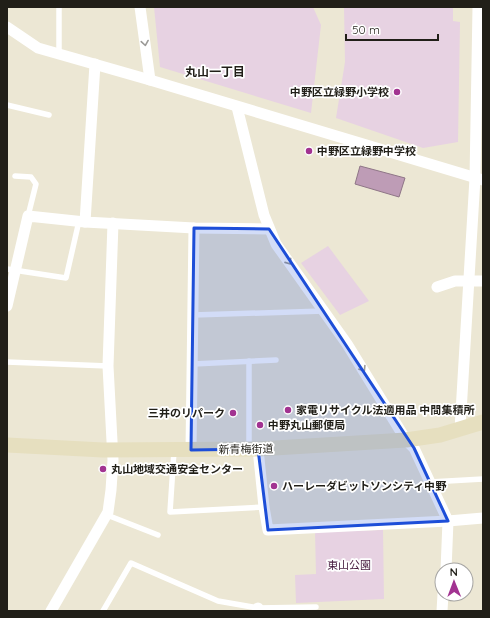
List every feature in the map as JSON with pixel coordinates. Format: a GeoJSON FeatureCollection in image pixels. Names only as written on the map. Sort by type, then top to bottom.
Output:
{"type":"FeatureCollection","features":[{"type":"Feature","properties":{"kind":"main road","name":"新青梅街道"},"geometry":{"type":"LineString","coordinates":[[7,445],[113,450],[191,450],[410,444],[483,422]]}},
{"type":"Feature","properties":{"kind":"street"},"geometry":{"type":"LineString","coordinates":[[140,7],[150,80]]}},
{"type":"Feature","properties":{"kind":"street"},"geometry":{"type":"LineString","coordinates":[[460,429],[470,281],[479,179],[480,48],[478,7]]}},
{"type":"Feature","properties":{"kind":"street"},"geometry":{"type":"LineString","coordinates":[[7,28],[38,48],[150,80],[479,179]]}},
{"type":"Feature","properties":{"kind":"street"},"geometry":{"type":"LineString","coordinates":[[82,221],[95,64]]}},
{"type":"Feature","properties":{"kind":"street"},"geometry":{"type":"LineString","coordinates":[[237,107],[256,186],[269,229],[276,244],[347,344],[410,444],[448,521],[446,562]]}},
{"type":"Feature","properties":{"kind":"street"},"geometry":{"type":"LineString","coordinates":[[7,306],[11,270],[28,216],[194,228],[269,229]]}},
{"type":"Feature","properties":{"kind":"street"},"geometry":{"type":"LineString","coordinates":[[51,611],[108,512],[111,490],[113,450],[108,366],[113,223]]}},
{"type":"Feature","properties":{"kind":"street"},"geometry":{"type":"LineString","coordinates":[[191,450],[194,228]]}},
{"type":"Feature","properties":{"kind":"street"},"geometry":{"type":"LineString","coordinates":[[437,287],[455,281],[483,281]]}},
{"type":"Feature","properties":{"kind":"street"},"geometry":{"type":"LineString","coordinates":[[254,449],[268,530],[483,518]]}},
{"type":"Feature","properties":{"kind":"lane"},"geometry":{"type":"LineString","coordinates":[[59,54],[60,7]]}},
{"type":"Feature","properties":{"kind":"lane"},"geometry":{"type":"LineString","coordinates":[[7,105],[50,115]]}},
{"type":"Feature","properties":{"kind":"lane"},"geometry":{"type":"LineString","coordinates":[[15,176],[31,177],[36,184],[28,216]]}},
{"type":"Feature","properties":{"kind":"lane"},"geometry":{"type":"LineString","coordinates":[[11,270],[66,278],[82,221]]}},
{"type":"Feature","properties":{"kind":"lane"},"geometry":{"type":"LineString","coordinates":[[193,315],[324,311]]}},
{"type":"Feature","properties":{"kind":"lane"},"geometry":{"type":"LineString","coordinates":[[193,364],[276,360]]}},
{"type":"Feature","properties":{"kind":"lane"},"geometry":{"type":"LineString","coordinates":[[249,361],[254,449]]}},
{"type":"Feature","properties":{"kind":"lane"},"geometry":{"type":"LineString","coordinates":[[7,362],[108,366]]}},
{"type":"Feature","properties":{"kind":"lane"},"geometry":{"type":"LineString","coordinates":[[174,450],[170,512],[264,507]]}},
{"type":"Feature","properties":{"kind":"lane"},"geometry":{"type":"LineString","coordinates":[[430,482],[483,479]]}},
{"type":"Feature","properties":{"kind":"lane"},"geometry":{"type":"LineString","coordinates":[[107,515],[158,535]]}},
{"type":"Feature","properties":{"kind":"lane"},"geometry":{"type":"LineString","coordinates":[[103,611],[131,563],[218,601],[258,609],[316,607]]}},
{"type":"Feature","properties":{"kind":"highlighted area"},"geometry":{"type":"Polygon","coordinates":[[[194,228],[269,229],[414,448],[448,521],[268,530],[258,449],[191,450],[194,228]]]}},
{"type":"Feature","properties":{"kind":"green space"},"geometry":{"type":"Polygon","coordinates":[[[154,7],[313,7],[321,25],[311,113],[160,67],[154,7]]]}},
{"type":"Feature","properties":{"kind":"green space","name":"中野区立緑野小学校"},"geometry":{"type":"Polygon","coordinates":[[[344,7],[453,7],[453,21],[460,22],[458,142],[423,148],[336,118],[345,62],[344,7]]]}},
{"type":"Feature","properties":{"kind":"green space"},"geometry":{"type":"Polygon","coordinates":[[[328,246],[369,301],[340,315],[301,263],[328,246]]]}},
{"type":"Feature","properties":{"kind":"green space","name":"東山公園"},"geometry":{"type":"Polygon","coordinates":[[[383,530],[384,599],[296,603],[295,575],[316,574],[315,532],[383,530]]]}},
{"type":"Feature","properties":{"kind":"shaded area"},"geometry":{"type":"Polygon","coordinates":[[[360,166],[405,178],[399,197],[355,184],[360,166]]]}},
{"type":"Feature","properties":{"kind":"place","name":"中野区立緑野小学校"},"geometry":{"type":"Point","coordinates":[397,92]}},
{"type":"Feature","properties":{"kind":"place","name":"中野区立緑野中学校"},"geometry":{"type":"Point","coordinates":[309,151]}},
{"type":"Feature","properties":{"kind":"place","name":"家電リサイクル法適用品 中間集積所"},"geometry":{"type":"Point","coordinates":[288,410]}},
{"type":"Feature","properties":{"kind":"place","name":"三井のリパーク"},"geometry":{"type":"Point","coordinates":[233,413]}},
{"type":"Feature","properties":{"kind":"place","name":"中野丸山郵便局"},"geometry":{"type":"Point","coordinates":[260,425]}},
{"type":"Feature","properties":{"kind":"place","name":"丸山地域交通安全センター"},"geometry":{"type":"Point","coordinates":[103,469]}},
{"type":"Feature","properties":{"kind":"place","name":"ハーレーダビットソンシティ中野"},"geometry":{"type":"Point","coordinates":[274,486]}},
{"type":"Feature","properties":{"kind":"district","name":"丸山一丁目"},"geometry":{"type":"Point","coordinates":[215,71]}}]}
